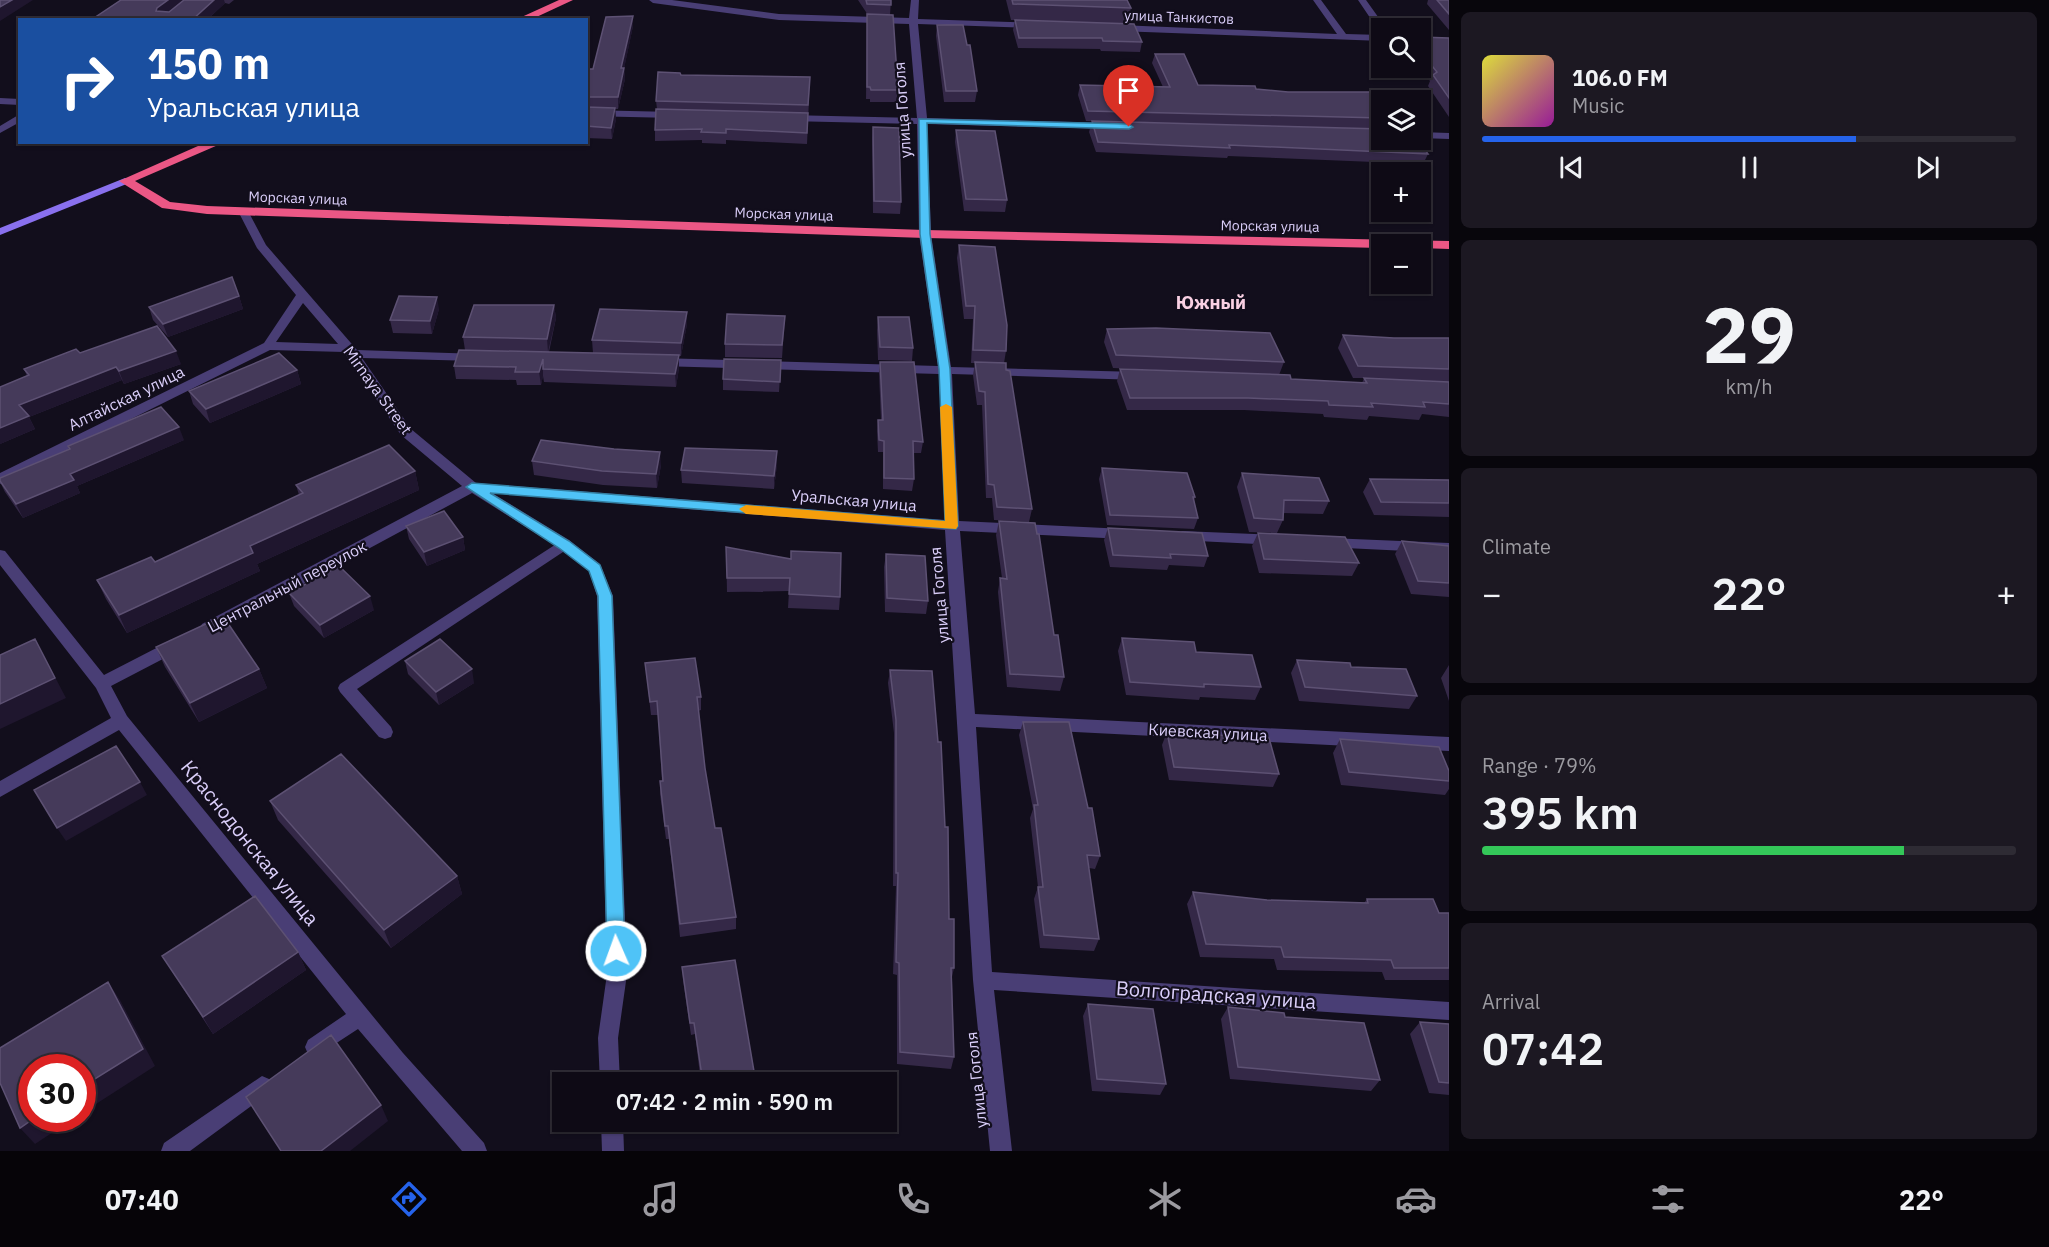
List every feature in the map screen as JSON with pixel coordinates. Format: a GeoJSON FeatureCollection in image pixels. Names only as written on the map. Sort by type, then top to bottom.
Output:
{"type":"FeatureCollection","features":[{"type":"Feature","properties":{"kind":"highway"},"geometry":{"type":"LineString","coordinates":[[525,18],[568,0]]}},
{"type":"Feature","properties":{"kind":"highway"},"geometry":{"type":"LineString","coordinates":[[125,181],[214,144]]}},
{"type":"Feature","properties":{"kind":"highway","name":"Морская улица"},"geometry":{"type":"LineString","coordinates":[[125,181],[167,205],[243,211],[925,234],[1449,245]]}},
{"type":"Feature","properties":{"kind":"street"},"geometry":{"type":"LineString","coordinates":[[653,0],[778,17],[1045,26]]}},
{"type":"Feature","properties":{"kind":"street","name":"улица Гоголя"},"geometry":{"type":"LineString","coordinates":[[915,0],[913,21],[922,120],[925,234],[945,369],[952,526],[983,980],[1001,1151]]}},
{"type":"Feature","properties":{"kind":"street"},"geometry":{"type":"LineString","coordinates":[[1317,0],[1344,37]]}},
{"type":"Feature","properties":{"kind":"street"},"geometry":{"type":"LineString","coordinates":[[1362,0],[1374,18]]}},
{"type":"Feature","properties":{"kind":"street","name":"улица Танкистов"},"geometry":{"type":"LineString","coordinates":[[1105,28],[1371,38]]}},
{"type":"Feature","properties":{"kind":"street"},"geometry":{"type":"LineString","coordinates":[[0,101],[18,102]]}},
{"type":"Feature","properties":{"kind":"street"},"geometry":{"type":"LineString","coordinates":[[588,113],[682,115]]}},
{"type":"Feature","properties":{"kind":"street"},"geometry":{"type":"LineString","coordinates":[[778,117],[1122,126]]}},
{"type":"Feature","properties":{"kind":"street"},"geometry":{"type":"LineString","coordinates":[[0,130],[18,118]]}},
{"type":"Feature","properties":{"kind":"street"},"geometry":{"type":"LineString","coordinates":[[1431,135],[1449,136]]}},
{"type":"Feature","properties":{"kind":"street"},"geometry":{"type":"LineString","coordinates":[[0,232],[125,181]]}},
{"type":"Feature","properties":{"kind":"street","name":"Mirnaya Street"},"geometry":{"type":"LineString","coordinates":[[243,211],[261,246],[351,351],[406,432],[472,487],[564,544],[595,568],[605,596],[617,974],[608,1038],[610,1072]]}},
{"type":"Feature","properties":{"kind":"street"},"geometry":{"type":"LineString","coordinates":[[0,226],[14,226]]}},
{"type":"Feature","properties":{"kind":"street"},"geometry":{"type":"LineString","coordinates":[[268,346],[302,295]]}},
{"type":"Feature","properties":{"kind":"street"},"geometry":{"type":"LineString","coordinates":[[268,346],[495,358]]}},
{"type":"Feature","properties":{"kind":"street","name":"Алтайская улица"},"geometry":{"type":"LineString","coordinates":[[0,479],[268,346]]}},
{"type":"Feature","properties":{"kind":"street"},"geometry":{"type":"LineString","coordinates":[[649,361],[1156,377]]}},
{"type":"Feature","properties":{"kind":"street","name":"Уральская улица"},"geometry":{"type":"LineString","coordinates":[[472,487],[952,526],[1141,534]]}},
{"type":"Feature","properties":{"kind":"street","name":"Центральный переулок"},"geometry":{"type":"LineString","coordinates":[[102,684],[472,487]]}},
{"type":"Feature","properties":{"kind":"street"},"geometry":{"type":"LineString","coordinates":[[1165,535],[1295,541]]}},
{"type":"Feature","properties":{"kind":"street"},"geometry":{"type":"LineString","coordinates":[[1319,542],[1449,548]]}},
{"type":"Feature","properties":{"kind":"street"},"geometry":{"type":"LineString","coordinates":[[385,732],[346,688],[564,544]]}},
{"type":"Feature","properties":{"kind":"street","name":"Краснодонская улица"},"geometry":{"type":"LineString","coordinates":[[0,555],[102,684],[122,721],[396,1060],[476,1151]]}},
{"type":"Feature","properties":{"kind":"street","name":"Киевская улица"},"geometry":{"type":"LineString","coordinates":[[967,720],[1449,744]]}},
{"type":"Feature","properties":{"kind":"street"},"geometry":{"type":"LineString","coordinates":[[0,790],[122,721]]}},
{"type":"Feature","properties":{"kind":"street","name":"Волгоградская улица"},"geometry":{"type":"LineString","coordinates":[[983,980],[1449,1011]]}},
{"type":"Feature","properties":{"kind":"street"},"geometry":{"type":"LineString","coordinates":[[295,1062],[361,1015]]}},
{"type":"Feature","properties":{"kind":"street"},"geometry":{"type":"LineString","coordinates":[[172,1151],[276,1076]]}},
{"type":"Feature","properties":{"kind":"street"},"geometry":{"type":"LineString","coordinates":[[612,1132],[613,1151]]}},
{"type":"Feature","properties":{"kind":"building"},"geometry":{"type":"Polygon","coordinates":[[[0,0],[12,0],[0,7],[0,0]]]}},
{"type":"Feature","properties":{"kind":"building"},"geometry":{"type":"Polygon","coordinates":[[[121,0],[168,0],[156,11],[169,12],[184,0],[214,0],[194,18],[94,18],[121,0]]]}},
{"type":"Feature","properties":{"kind":"building"},"geometry":{"type":"Polygon","coordinates":[[[866,0],[891,0],[891,5],[867,4],[866,0]]]}},
{"type":"Feature","properties":{"kind":"building"},"geometry":{"type":"Polygon","coordinates":[[[1012,0],[1127,0],[1131,8],[1013,4],[1012,0]]]}},
{"type":"Feature","properties":{"kind":"building"},"geometry":{"type":"Polygon","coordinates":[[[1437,0],[1449,0],[1449,14],[1437,0]]]}},
{"type":"Feature","properties":{"kind":"building"},"geometry":{"type":"Polygon","coordinates":[[[867,14],[893,15],[898,90],[871,90],[867,87],[867,14]]]}},
{"type":"Feature","properties":{"kind":"building"},"geometry":{"type":"Polygon","coordinates":[[[633,16],[621,68],[624,68],[618,97],[588,97],[588,69],[593,69],[606,17],[633,16]]]}},
{"type":"Feature","properties":{"kind":"building"},"geometry":{"type":"Polygon","coordinates":[[[1015,20],[1134,24],[1142,42],[1103,41],[1102,38],[1019,38],[1015,20]]]}},
{"type":"Feature","properties":{"kind":"building"},"geometry":{"type":"Polygon","coordinates":[[[937,25],[963,25],[967,45],[970,45],[977,91],[946,91],[937,25]]]}},
{"type":"Feature","properties":{"kind":"building"},"geometry":{"type":"Polygon","coordinates":[[[1431,37],[1449,38],[1449,98],[1433,75],[1437,72],[1431,65],[1431,37]]]}},
{"type":"Feature","properties":{"kind":"building"},"geometry":{"type":"Polygon","coordinates":[[[1155,54],[1184,54],[1198,85],[1255,86],[1256,89],[1288,92],[1371,92],[1371,118],[1088,111],[1080,85],[1170,87],[1155,54]]]}},
{"type":"Feature","properties":{"kind":"building"},"geometry":{"type":"Polygon","coordinates":[[[658,72],[680,73],[681,75],[810,77],[808,105],[656,101],[658,72]]]}},
{"type":"Feature","properties":{"kind":"building"},"geometry":{"type":"Polygon","coordinates":[[[588,107],[615,108],[611,128],[588,126],[588,107]]]}},
{"type":"Feature","properties":{"kind":"building"},"geometry":{"type":"Polygon","coordinates":[[[656,109],[808,113],[807,133],[726,129],[726,133],[701,132],[702,129],[655,130],[656,109]]]}},
{"type":"Feature","properties":{"kind":"building"},"geometry":{"type":"Polygon","coordinates":[[[1092,121],[1371,129],[1371,150],[1425,150],[1428,154],[1229,145],[1230,148],[1098,142],[1092,121]]]}},
{"type":"Feature","properties":{"kind":"building"},"geometry":{"type":"Polygon","coordinates":[[[873,127],[899,128],[901,202],[874,201],[873,127]]]}},
{"type":"Feature","properties":{"kind":"building"},"geometry":{"type":"Polygon","coordinates":[[[956,130],[995,131],[1007,200],[966,199],[956,130]]]}},
{"type":"Feature","properties":{"kind":"building"},"geometry":{"type":"Polygon","coordinates":[[[959,245],[995,247],[1007,325],[1006,351],[973,350],[975,306],[966,306],[959,245]]]}},
{"type":"Feature","properties":{"kind":"building"},"geometry":{"type":"Polygon","coordinates":[[[232,277],[239,296],[163,324],[149,307],[232,277]]]}},
{"type":"Feature","properties":{"kind":"building"},"geometry":{"type":"Polygon","coordinates":[[[399,296],[437,297],[430,321],[390,320],[399,296]]]}},
{"type":"Feature","properties":{"kind":"building"},"geometry":{"type":"Polygon","coordinates":[[[474,305],[554,305],[547,339],[463,337],[474,305]]]}},
{"type":"Feature","properties":{"kind":"building"},"geometry":{"type":"Polygon","coordinates":[[[600,309],[687,312],[681,343],[592,340],[600,309]]]}},
{"type":"Feature","properties":{"kind":"building"},"geometry":{"type":"Polygon","coordinates":[[[727,314],[785,316],[782,345],[725,344],[727,314]]]}},
{"type":"Feature","properties":{"kind":"building"},"geometry":{"type":"Polygon","coordinates":[[[878,317],[909,317],[913,348],[880,347],[878,317]]]}},
{"type":"Feature","properties":{"kind":"building"},"geometry":{"type":"Polygon","coordinates":[[[157,326],[176,351],[119,371],[116,367],[19,405],[29,416],[0,428],[0,387],[29,375],[24,369],[76,349],[80,353],[157,326]]]}},
{"type":"Feature","properties":{"kind":"building"},"geometry":{"type":"Polygon","coordinates":[[[1156,328],[1270,333],[1284,362],[1116,355],[1107,329],[1156,328]]]}},
{"type":"Feature","properties":{"kind":"building"},"geometry":{"type":"Polygon","coordinates":[[[1343,335],[1449,338],[1449,369],[1358,366],[1343,335]]]}},
{"type":"Feature","properties":{"kind":"building"},"geometry":{"type":"Polygon","coordinates":[[[459,350],[679,355],[675,374],[543,369],[543,359],[539,372],[515,372],[516,367],[454,366],[459,350]]]}},
{"type":"Feature","properties":{"kind":"building"},"geometry":{"type":"Polygon","coordinates":[[[279,353],[297,370],[206,409],[189,391],[279,353]]]}},
{"type":"Feature","properties":{"kind":"building"},"geometry":{"type":"Polygon","coordinates":[[[724,359],[781,360],[780,382],[723,379],[724,359]]]}},
{"type":"Feature","properties":{"kind":"building"},"geometry":{"type":"Polygon","coordinates":[[[880,362],[914,362],[923,442],[913,441],[914,479],[884,478],[884,441],[879,440],[878,420],[883,420],[880,362]]]}},
{"type":"Feature","properties":{"kind":"building"},"geometry":{"type":"Polygon","coordinates":[[[975,362],[1006,363],[1006,370],[1010,371],[1032,509],[997,507],[994,485],[988,484],[985,392],[979,391],[975,362]]]}},
{"type":"Feature","properties":{"kind":"building"},"geometry":{"type":"Polygon","coordinates":[[[1120,369],[1290,375],[1291,379],[1367,383],[1364,378],[1449,382],[1449,404],[1423,402],[1425,407],[1371,403],[1373,407],[1329,405],[1328,401],[1248,398],[1130,398],[1120,369]]]}},
{"type":"Feature","properties":{"kind":"building"},"geometry":{"type":"Polygon","coordinates":[[[161,407],[179,427],[70,474],[74,480],[16,504],[0,481],[0,478],[70,449],[68,446],[161,407]]]}},
{"type":"Feature","properties":{"kind":"building"},"geometry":{"type":"Polygon","coordinates":[[[541,440],[660,452],[656,474],[602,471],[532,461],[541,440]]]}},
{"type":"Feature","properties":{"kind":"building"},"geometry":{"type":"Polygon","coordinates":[[[389,445],[415,471],[250,546],[253,553],[119,615],[97,580],[151,557],[155,562],[303,493],[296,485],[389,445]]]}},
{"type":"Feature","properties":{"kind":"building"},"geometry":{"type":"Polygon","coordinates":[[[685,448],[777,451],[774,476],[681,470],[685,448]]]}},
{"type":"Feature","properties":{"kind":"building"},"geometry":{"type":"Polygon","coordinates":[[[1102,468],[1187,473],[1195,497],[1193,497],[1198,518],[1110,515],[1102,468]]]}},
{"type":"Feature","properties":{"kind":"building"},"geometry":{"type":"Polygon","coordinates":[[[1242,473],[1319,478],[1329,501],[1284,500],[1283,520],[1254,518],[1242,473]]]}},
{"type":"Feature","properties":{"kind":"building"},"geometry":{"type":"Polygon","coordinates":[[[1370,479],[1449,480],[1449,503],[1381,502],[1370,479]]]}},
{"type":"Feature","properties":{"kind":"building"},"geometry":{"type":"Polygon","coordinates":[[[444,511],[463,537],[424,552],[406,526],[444,511]]]}},
{"type":"Feature","properties":{"kind":"building"},"geometry":{"type":"Polygon","coordinates":[[[999,521],[1035,523],[1037,534],[1039,534],[1054,635],[1058,635],[1064,677],[1010,674],[1000,578],[1007,579],[999,521]]]}},
{"type":"Feature","properties":{"kind":"building"},"geometry":{"type":"Polygon","coordinates":[[[1108,528],[1202,533],[1208,556],[1170,554],[1171,558],[1113,555],[1108,528]]]}},
{"type":"Feature","properties":{"kind":"building"},"geometry":{"type":"Polygon","coordinates":[[[1258,533],[1345,537],[1359,563],[1264,559],[1258,533]]]}},
{"type":"Feature","properties":{"kind":"building"},"geometry":{"type":"Polygon","coordinates":[[[1402,541],[1449,546],[1449,583],[1418,581],[1402,541]]]}},
{"type":"Feature","properties":{"kind":"building"},"geometry":{"type":"Polygon","coordinates":[[[726,547],[791,559],[791,551],[841,553],[840,597],[789,594],[790,578],[727,578],[726,547]]]}},
{"type":"Feature","properties":{"kind":"building"},"geometry":{"type":"Polygon","coordinates":[[[886,554],[925,556],[928,601],[887,598],[886,554]]]}},
{"type":"Feature","properties":{"kind":"building"},"geometry":{"type":"Polygon","coordinates":[[[339,566],[370,596],[320,625],[289,593],[339,566]]]}},
{"type":"Feature","properties":{"kind":"building"},"geometry":{"type":"Polygon","coordinates":[[[223,616],[259,669],[190,703],[156,647],[223,616]]]}},
{"type":"Feature","properties":{"kind":"building"},"geometry":{"type":"Polygon","coordinates":[[[1122,638],[1194,642],[1196,652],[1252,655],[1261,687],[1204,684],[1204,687],[1130,682],[1122,638]]]}},
{"type":"Feature","properties":{"kind":"building"},"geometry":{"type":"Polygon","coordinates":[[[35,639],[55,678],[0,704],[0,655],[35,639]]]}},
{"type":"Feature","properties":{"kind":"building"},"geometry":{"type":"Polygon","coordinates":[[[440,639],[472,669],[436,692],[405,661],[440,639]]]}},
{"type":"Feature","properties":{"kind":"building"},"geometry":{"type":"Polygon","coordinates":[[[695,658],[701,697],[697,697],[705,768],[715,828],[721,828],[736,917],[680,924],[660,781],[663,781],[657,701],[650,702],[645,663],[695,658]]]}},
{"type":"Feature","properties":{"kind":"building"},"geometry":{"type":"Polygon","coordinates":[[[1297,660],[1350,663],[1351,667],[1406,669],[1417,696],[1305,687],[1297,660]]]}},
{"type":"Feature","properties":{"kind":"building"},"geometry":{"type":"Polygon","coordinates":[[[890,670],[932,671],[938,742],[941,742],[945,827],[948,827],[949,919],[954,919],[954,968],[951,968],[954,1057],[900,1052],[899,963],[896,962],[898,873],[896,873],[896,720],[890,670]]]}},
{"type":"Feature","properties":{"kind":"building"},"geometry":{"type":"Polygon","coordinates":[[[1023,722],[1069,722],[1088,808],[1092,808],[1100,856],[1087,855],[1099,939],[1044,935],[1038,887],[1043,887],[1034,805],[1038,805],[1023,722]]]}},
{"type":"Feature","properties":{"kind":"building"},"geometry":{"type":"Polygon","coordinates":[[[1167,732],[1269,738],[1279,774],[1174,767],[1167,732]]]}},
{"type":"Feature","properties":{"kind":"building"},"geometry":{"type":"Polygon","coordinates":[[[1340,739],[1439,747],[1449,771],[1449,781],[1349,772],[1340,739]]]}},
{"type":"Feature","properties":{"kind":"building"},"geometry":{"type":"Polygon","coordinates":[[[116,746],[140,782],[57,828],[34,790],[116,746]]]}},
{"type":"Feature","properties":{"kind":"building"},"geometry":{"type":"Polygon","coordinates":[[[341,754],[457,876],[384,930],[270,801],[341,754]]]}},
{"type":"Feature","properties":{"kind":"building"},"geometry":{"type":"Polygon","coordinates":[[[1193,892],[1267,900],[1368,903],[1367,899],[1433,899],[1439,913],[1449,913],[1449,968],[1394,968],[1391,960],[1284,957],[1281,947],[1206,944],[1193,892]]]}},
{"type":"Feature","properties":{"kind":"building"},"geometry":{"type":"Polygon","coordinates":[[[255,896],[298,952],[203,1017],[162,956],[255,896]]]}},
{"type":"Feature","properties":{"kind":"building"},"geometry":{"type":"Polygon","coordinates":[[[735,960],[754,1072],[701,1072],[694,1023],[690,1023],[682,967],[735,960]]]}},
{"type":"Feature","properties":{"kind":"building"},"geometry":{"type":"Polygon","coordinates":[[[108,982],[143,1049],[96,1078],[96,1054],[18,1054],[18,1124],[0,1083],[0,1048],[108,982]]]}},
{"type":"Feature","properties":{"kind":"building"},"geometry":{"type":"Polygon","coordinates":[[[1088,1004],[1153,1009],[1166,1084],[1097,1079],[1088,1004]]]}},
{"type":"Feature","properties":{"kind":"building"},"geometry":{"type":"Polygon","coordinates":[[[1228,1007],[1284,1013],[1285,1017],[1364,1023],[1380,1080],[1238,1067],[1228,1007]]]}},
{"type":"Feature","properties":{"kind":"building"},"geometry":{"type":"Polygon","coordinates":[[[1420,1022],[1449,1024],[1449,1083],[1439,1082],[1420,1022]]]}},
{"type":"Feature","properties":{"kind":"building"},"geometry":{"type":"Polygon","coordinates":[[[331,1035],[381,1105],[321,1151],[281,1151],[246,1097],[331,1035]]]}},
{"type":"Feature","properties":{"kind":"slow traffic"},"geometry":{"type":"LineString","coordinates":[[746,509],[952,526],[946,407]]}},
{"type":"Feature","properties":{"kind":"district","name":"Южный"},"geometry":{"type":"Point","coordinates":[1211,303]}},
{"type":"Feature","properties":{"kind":"route"},"geometry":{"type":"LineString","coordinates":[[616,951],[605,596],[595,568],[564,544],[472,487],[952,526],[945,369],[925,234],[922,120],[1129,127]]}}]}
